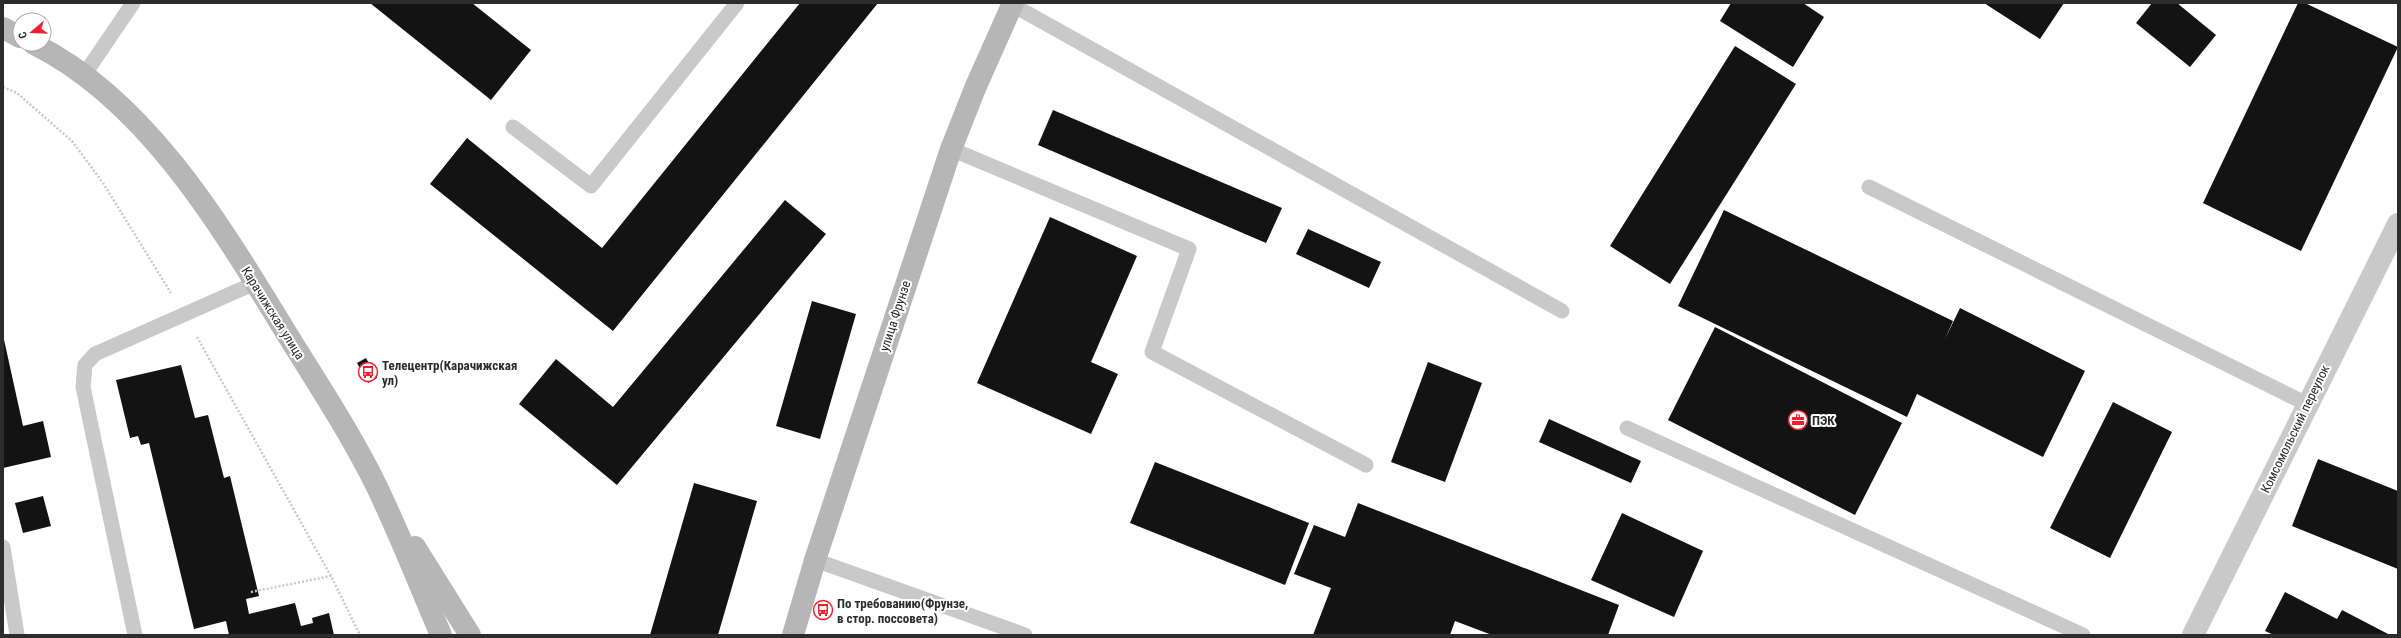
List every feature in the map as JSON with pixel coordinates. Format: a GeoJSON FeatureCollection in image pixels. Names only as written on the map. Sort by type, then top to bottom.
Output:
{"type":"FeatureCollection","features":[{"type":"Feature","properties":{"kind":"main road","name":"улица Фрунзе"},"geometry":{"type":"LineString","coordinates":[[793,635],[815,560],[951,149],[1011,4]]}},
{"type":"Feature","properties":{"kind":"main road"},"geometry":{"type":"LineString","coordinates":[[3,28],[12,33]]}},
{"type":"Feature","properties":{"kind":"main road","name":"Карачижская улица"},"geometry":{"type":"LineString","coordinates":[[47,52],[84,75],[118,104],[176,170],[214,221],[327,398],[377,486],[441,635]]}},
{"type":"Feature","properties":{"kind":"main road"},"geometry":{"type":"LineString","coordinates":[[377,486],[470,635]]}},
{"type":"Feature","properties":{"kind":"street","name":"Комсомольский переулок"},"geometry":{"type":"LineString","coordinates":[[2193,635],[2398,224]]}},
{"type":"Feature","properties":{"kind":"lane"},"geometry":{"type":"LineString","coordinates":[[84,75],[133,3]]}},
{"type":"Feature","properties":{"kind":"lane"},"geometry":{"type":"LineString","coordinates":[[513,127],[591,186],[737,3]]}},
{"type":"Feature","properties":{"kind":"lane"},"geometry":{"type":"LineString","coordinates":[[1011,4],[1562,311]]}},
{"type":"Feature","properties":{"kind":"lane"},"geometry":{"type":"LineString","coordinates":[[951,149],[1189,249],[1152,352],[1366,465]]}},
{"type":"Feature","properties":{"kind":"lane"},"geometry":{"type":"LineString","coordinates":[[1869,187],[2307,404]]}},
{"type":"Feature","properties":{"kind":"lane"},"geometry":{"type":"LineString","coordinates":[[135,635],[83,386],[85,365],[95,354],[255,283]]}},
{"type":"Feature","properties":{"kind":"lane"},"geometry":{"type":"LineString","coordinates":[[1627,428],[2083,635]]}},
{"type":"Feature","properties":{"kind":"lane"},"geometry":{"type":"LineString","coordinates":[[3,547],[17,635]]}},
{"type":"Feature","properties":{"kind":"lane"},"geometry":{"type":"LineString","coordinates":[[815,560],[1025,635]]}},
{"type":"Feature","properties":{"kind":"path"},"geometry":{"type":"LineString","coordinates":[[3,87],[17,93],[72,141],[103,183],[185,314],[331,576],[360,635]]}},
{"type":"Feature","properties":{"kind":"path"},"geometry":{"type":"LineString","coordinates":[[251,592],[331,576]]}},
{"type":"Feature","properties":{"kind":"building"},"geometry":{"type":"Polygon","coordinates":[[[370,3],[472,3],[531,50],[491,100],[370,3]]]}},
{"type":"Feature","properties":{"kind":"building"},"geometry":{"type":"Polygon","coordinates":[[[800,3],[878,3],[613,331],[430,184],[467,138],[602,248],[800,3]]]}},
{"type":"Feature","properties":{"kind":"building"},"geometry":{"type":"Polygon","coordinates":[[[1731,3],[1803,3],[1824,17],[1793,67],[1720,21],[1731,3]]]}},
{"type":"Feature","properties":{"kind":"building"},"geometry":{"type":"Polygon","coordinates":[[[1984,3],[2064,3],[2040,39],[1984,3]]]}},
{"type":"Feature","properties":{"kind":"building"},"geometry":{"type":"Polygon","coordinates":[[[2152,3],[2177,3],[2216,35],[2190,67],[2136,23],[2152,3]]]}},
{"type":"Feature","properties":{"kind":"building"},"geometry":{"type":"Polygon","coordinates":[[[2298,3],[2305,3],[2398,47],[2301,251],[2203,203],[2298,3]]]}},
{"type":"Feature","properties":{"kind":"building"},"geometry":{"type":"Polygon","coordinates":[[[1735,46],[1796,84],[1670,284],[1610,246],[1735,46]]]}},
{"type":"Feature","properties":{"kind":"building"},"geometry":{"type":"Polygon","coordinates":[[[1053,110],[1282,208],[1266,243],[1038,145],[1053,110]]]}},
{"type":"Feature","properties":{"kind":"building"},"geometry":{"type":"Polygon","coordinates":[[[785,200],[826,234],[617,485],[519,404],[556,359],[613,407],[785,200]]]}},
{"type":"Feature","properties":{"kind":"building"},"geometry":{"type":"Polygon","coordinates":[[[1724,210],[1953,321],[1945,339],[1960,308],[2085,371],[2043,457],[1917,394],[1907,417],[1678,306],[1724,210]]]}},
{"type":"Feature","properties":{"kind":"building"},"geometry":{"type":"Polygon","coordinates":[[[1050,217],[1137,256],[1091,362],[1118,374],[1091,434],[977,383],[1050,217]]]}},
{"type":"Feature","properties":{"kind":"building"},"geometry":{"type":"Polygon","coordinates":[[[1308,229],[1381,262],[1369,288],[1296,254],[1308,229]]]}},
{"type":"Feature","properties":{"kind":"building"},"geometry":{"type":"Polygon","coordinates":[[[812,301],[856,314],[820,439],[776,426],[812,301]]]}},
{"type":"Feature","properties":{"kind":"building"},"geometry":{"type":"Polygon","coordinates":[[[1715,327],[1902,423],[1855,515],[1668,420],[1715,327]]]}},
{"type":"Feature","properties":{"kind":"building"},"geometry":{"type":"Polygon","coordinates":[[[3,335],[23,426],[43,421],[51,457],[3,468],[3,335]]]}},
{"type":"Feature","properties":{"kind":"building"},"geometry":{"type":"Polygon","coordinates":[[[366,358],[377,378],[368,383],[357,363],[366,358]]]}},
{"type":"Feature","properties":{"kind":"building"},"geometry":{"type":"Polygon","coordinates":[[[1428,362],[1482,383],[1445,482],[1391,462],[1428,362]]]}},
{"type":"Feature","properties":{"kind":"building"},"geometry":{"type":"Polygon","coordinates":[[[181,365],[195,418],[208,415],[224,478],[230,476],[259,596],[246,599],[249,614],[295,603],[301,626],[313,623],[312,618],[329,613],[334,635],[229,635],[226,621],[194,629],[149,443],[141,445],[138,436],[130,438],[116,380],[181,365]]]}},
{"type":"Feature","properties":{"kind":"building"},"geometry":{"type":"Polygon","coordinates":[[[2113,402],[2172,432],[2110,558],[2050,528],[2113,402]]]}},
{"type":"Feature","properties":{"kind":"building"},"geometry":{"type":"Polygon","coordinates":[[[1549,419],[1641,461],[1631,483],[1539,442],[1549,419]]]}},
{"type":"Feature","properties":{"kind":"building"},"geometry":{"type":"Polygon","coordinates":[[[2318,459],[2398,491],[2398,569],[2292,526],[2318,459]]]}},
{"type":"Feature","properties":{"kind":"building"},"geometry":{"type":"Polygon","coordinates":[[[1155,462],[1309,523],[1285,585],[1130,523],[1155,462]]]}},
{"type":"Feature","properties":{"kind":"building"},"geometry":{"type":"Polygon","coordinates":[[[694,483],[757,501],[718,635],[650,635],[694,483]]]}},
{"type":"Feature","properties":{"kind":"building"},"geometry":{"type":"Polygon","coordinates":[[[43,496],[51,526],[23,533],[15,503],[43,496]]]}},
{"type":"Feature","properties":{"kind":"building"},"geometry":{"type":"Polygon","coordinates":[[[1358,503],[1619,605],[1608,635],[1492,635],[1455,621],[1450,635],[1313,635],[1331,588],[1294,574],[1314,525],[1345,537],[1358,503]]]}},
{"type":"Feature","properties":{"kind":"building"},"geometry":{"type":"Polygon","coordinates":[[[1622,513],[1703,551],[1674,617],[1591,580],[1622,513]]]}},
{"type":"Feature","properties":{"kind":"building"},"geometry":{"type":"Polygon","coordinates":[[[2285,592],[2337,619],[2342,610],[2390,635],[2274,635],[2265,631],[2285,592]]]}},
{"type":"Feature","properties":{"kind":"place","name":"Телецентр(Карачижская ул)"},"geometry":{"type":"Point","coordinates":[368,372]}},
{"type":"Feature","properties":{"kind":"place","name":"ПЭК"},"geometry":{"type":"Point","coordinates":[1798,420]}},
{"type":"Feature","properties":{"kind":"place","name":"По требованию(Фрунзе, в стор. поссовета)"},"geometry":{"type":"Point","coordinates":[823,610]}}]}
